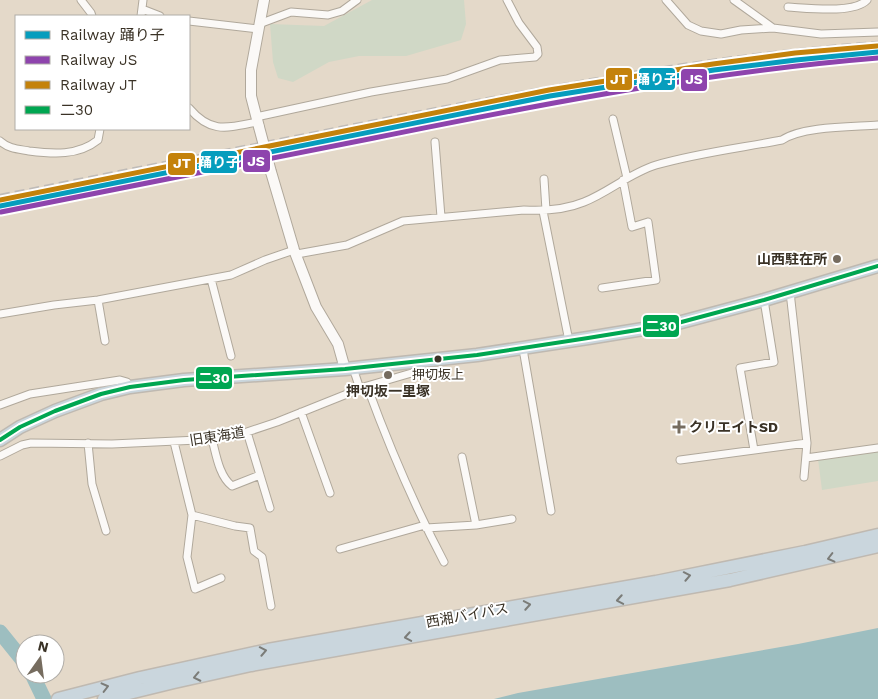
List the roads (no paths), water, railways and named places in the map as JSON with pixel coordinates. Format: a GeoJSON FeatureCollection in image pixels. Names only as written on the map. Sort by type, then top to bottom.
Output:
{"type":"FeatureCollection","features":[{"type":"Feature","properties":{"kind":"highway"},"geometry":{"type":"LineString","coordinates":[[0,440],[20,427],[55,410],[100,394],[130,387],[184,380],[349,368],[523,349],[674,324],[764,300],[878,266]]}},
{"type":"Feature","properties":{"kind":"highway","name":"西湘バイパス"},"geometry":{"type":"LineString","coordinates":[[58,699],[140,678],[268,650],[656,582],[805,552],[878,535]]}},
{"type":"Feature","properties":{"kind":"highway","name":"西湘バイパス"},"geometry":{"type":"LineString","coordinates":[[104,699],[251,666],[730,580],[878,546]]}},
{"type":"Feature","properties":{"kind":"street"},"geometry":{"type":"LineString","coordinates":[[81,0],[92,15]]}},
{"type":"Feature","properties":{"kind":"street"},"geometry":{"type":"LineString","coordinates":[[143,0],[142,12],[156,15]]}},
{"type":"Feature","properties":{"kind":"street"},"geometry":{"type":"LineString","coordinates":[[264,0],[251,70],[251,96],[270,172],[316,307],[338,344],[349,368],[363,388],[426,527],[444,562]]}},
{"type":"Feature","properties":{"kind":"street"},"geometry":{"type":"LineString","coordinates":[[190,22],[258,26],[291,12],[328,15],[342,11],[357,0]]}},
{"type":"Feature","properties":{"kind":"street"},"geometry":{"type":"LineString","coordinates":[[190,109],[204,123],[215,127],[230,127],[257,122],[371,92],[447,79],[500,60],[535,57],[538,54],[537,47],[519,23],[507,0]]}},
{"type":"Feature","properties":{"kind":"street"},"geometry":{"type":"LineString","coordinates":[[666,0],[688,25],[701,31],[721,34],[741,30],[773,28],[821,34],[878,32]]}},
{"type":"Feature","properties":{"kind":"street"},"geometry":{"type":"LineString","coordinates":[[734,0],[773,28]]}},
{"type":"Feature","properties":{"kind":"street"},"geometry":{"type":"LineString","coordinates":[[788,7],[848,8],[865,3],[867,0]]}},
{"type":"Feature","properties":{"kind":"street"},"geometry":{"type":"LineString","coordinates":[[602,288],[656,280],[648,222],[632,227],[613,119]]}},
{"type":"Feature","properties":{"kind":"street"},"geometry":{"type":"LineString","coordinates":[[0,314],[98,300],[231,275],[265,260],[296,252],[347,245],[403,221],[524,210],[545,210],[584,202],[653,166],[693,155],[782,140],[789,136],[820,129],[878,125]]}},
{"type":"Feature","properties":{"kind":"street"},"geometry":{"type":"LineString","coordinates":[[0,141],[7,147],[53,154],[90,146],[98,140],[100,130]]}},
{"type":"Feature","properties":{"kind":"street"},"geometry":{"type":"LineString","coordinates":[[435,142],[441,217]]}},
{"type":"Feature","properties":{"kind":"street"},"geometry":{"type":"LineString","coordinates":[[544,179],[545,210],[569,341]]}},
{"type":"Feature","properties":{"kind":"street"},"geometry":{"type":"LineString","coordinates":[[211,279],[231,356]]}},
{"type":"Feature","properties":{"kind":"street"},"geometry":{"type":"LineString","coordinates":[[790,292],[807,443],[804,477]]}},
{"type":"Feature","properties":{"kind":"street"},"geometry":{"type":"LineString","coordinates":[[98,300],[105,342]]}},
{"type":"Feature","properties":{"kind":"street"},"geometry":{"type":"LineString","coordinates":[[754,450],[740,368],[774,362],[764,300]]}},
{"type":"Feature","properties":{"kind":"street"},"geometry":{"type":"LineString","coordinates":[[523,349],[551,511]]}},
{"type":"Feature","properties":{"kind":"street","name":"旧東海道"},"geometry":{"type":"LineString","coordinates":[[0,456],[22,445],[31,443],[112,444],[174,442],[235,436],[363,388],[415,372],[420,361]]}},
{"type":"Feature","properties":{"kind":"street"},"geometry":{"type":"LineString","coordinates":[[0,405],[30,394],[120,380],[127,382],[130,387]]}},
{"type":"Feature","properties":{"kind":"street"},"geometry":{"type":"LineString","coordinates":[[301,412],[330,492]]}},
{"type":"Feature","properties":{"kind":"street"},"geometry":{"type":"LineString","coordinates":[[247,432],[270,508]]}},
{"type":"Feature","properties":{"kind":"street"},"geometry":{"type":"LineString","coordinates":[[212,439],[218,463],[227,482],[232,486],[260,475]]}},
{"type":"Feature","properties":{"kind":"street"},"geometry":{"type":"LineString","coordinates":[[174,442],[192,515],[187,557],[195,589],[221,578]]}},
{"type":"Feature","properties":{"kind":"street"},"geometry":{"type":"LineString","coordinates":[[88,443],[92,484],[106,531]]}},
{"type":"Feature","properties":{"kind":"street"},"geometry":{"type":"LineString","coordinates":[[680,460],[807,443]]}},
{"type":"Feature","properties":{"kind":"street"},"geometry":{"type":"LineString","coordinates":[[806,458],[878,448]]}},
{"type":"Feature","properties":{"kind":"street"},"geometry":{"type":"LineString","coordinates":[[462,457],[476,526]]}},
{"type":"Feature","properties":{"kind":"street"},"geometry":{"type":"LineString","coordinates":[[192,515],[250,528],[254,551],[262,557],[271,606]]}},
{"type":"Feature","properties":{"kind":"street"},"geometry":{"type":"LineString","coordinates":[[340,549],[426,527],[476,526],[512,519]]}},
{"type":"Feature","properties":{"kind":"water"},"geometry":{"type":"Polygon","coordinates":[[[878,628],[878,699],[494,699],[518,693],[798,644],[878,628]]]}},
{"type":"Feature","properties":{"kind":"waterway"},"geometry":{"type":"LineString","coordinates":[[0,632],[15,651]]}},
{"type":"Feature","properties":{"kind":"waterway"},"geometry":{"type":"LineString","coordinates":[[37,684],[44,699]]}},
{"type":"Feature","properties":{"kind":"railway"},"geometry":{"type":"LineString","coordinates":[[0,195],[573,82],[756,54],[878,42]]}},
{"type":"Feature","properties":{"kind":"rail line","name":"JT"},"geometry":{"type":"LineString","coordinates":[[0,200],[549,90],[713,64],[795,53],[877,46]]}},
{"type":"Feature","properties":{"kind":"rail line","name":"踊り子"},"geometry":{"type":"LineString","coordinates":[[0,206],[550,96],[714,70],[878,52]]}},
{"type":"Feature","properties":{"kind":"rail line","name":"JS"},"geometry":{"type":"LineString","coordinates":[[1,212],[562,101],[688,80],[878,58]]}},
{"type":"Feature","properties":{"kind":"place","name":"山西駐在所"},"geometry":{"type":"Point","coordinates":[837,259]}},
{"type":"Feature","properties":{"kind":"place","name":"押切坂上"},"geometry":{"type":"Point","coordinates":[438,359]}},
{"type":"Feature","properties":{"kind":"place","name":"押切坂一里塚"},"geometry":{"type":"Point","coordinates":[388,375]}},
{"type":"Feature","properties":{"kind":"place","name":"クリエイトSD"},"geometry":{"type":"Point","coordinates":[679,427]}}]}
